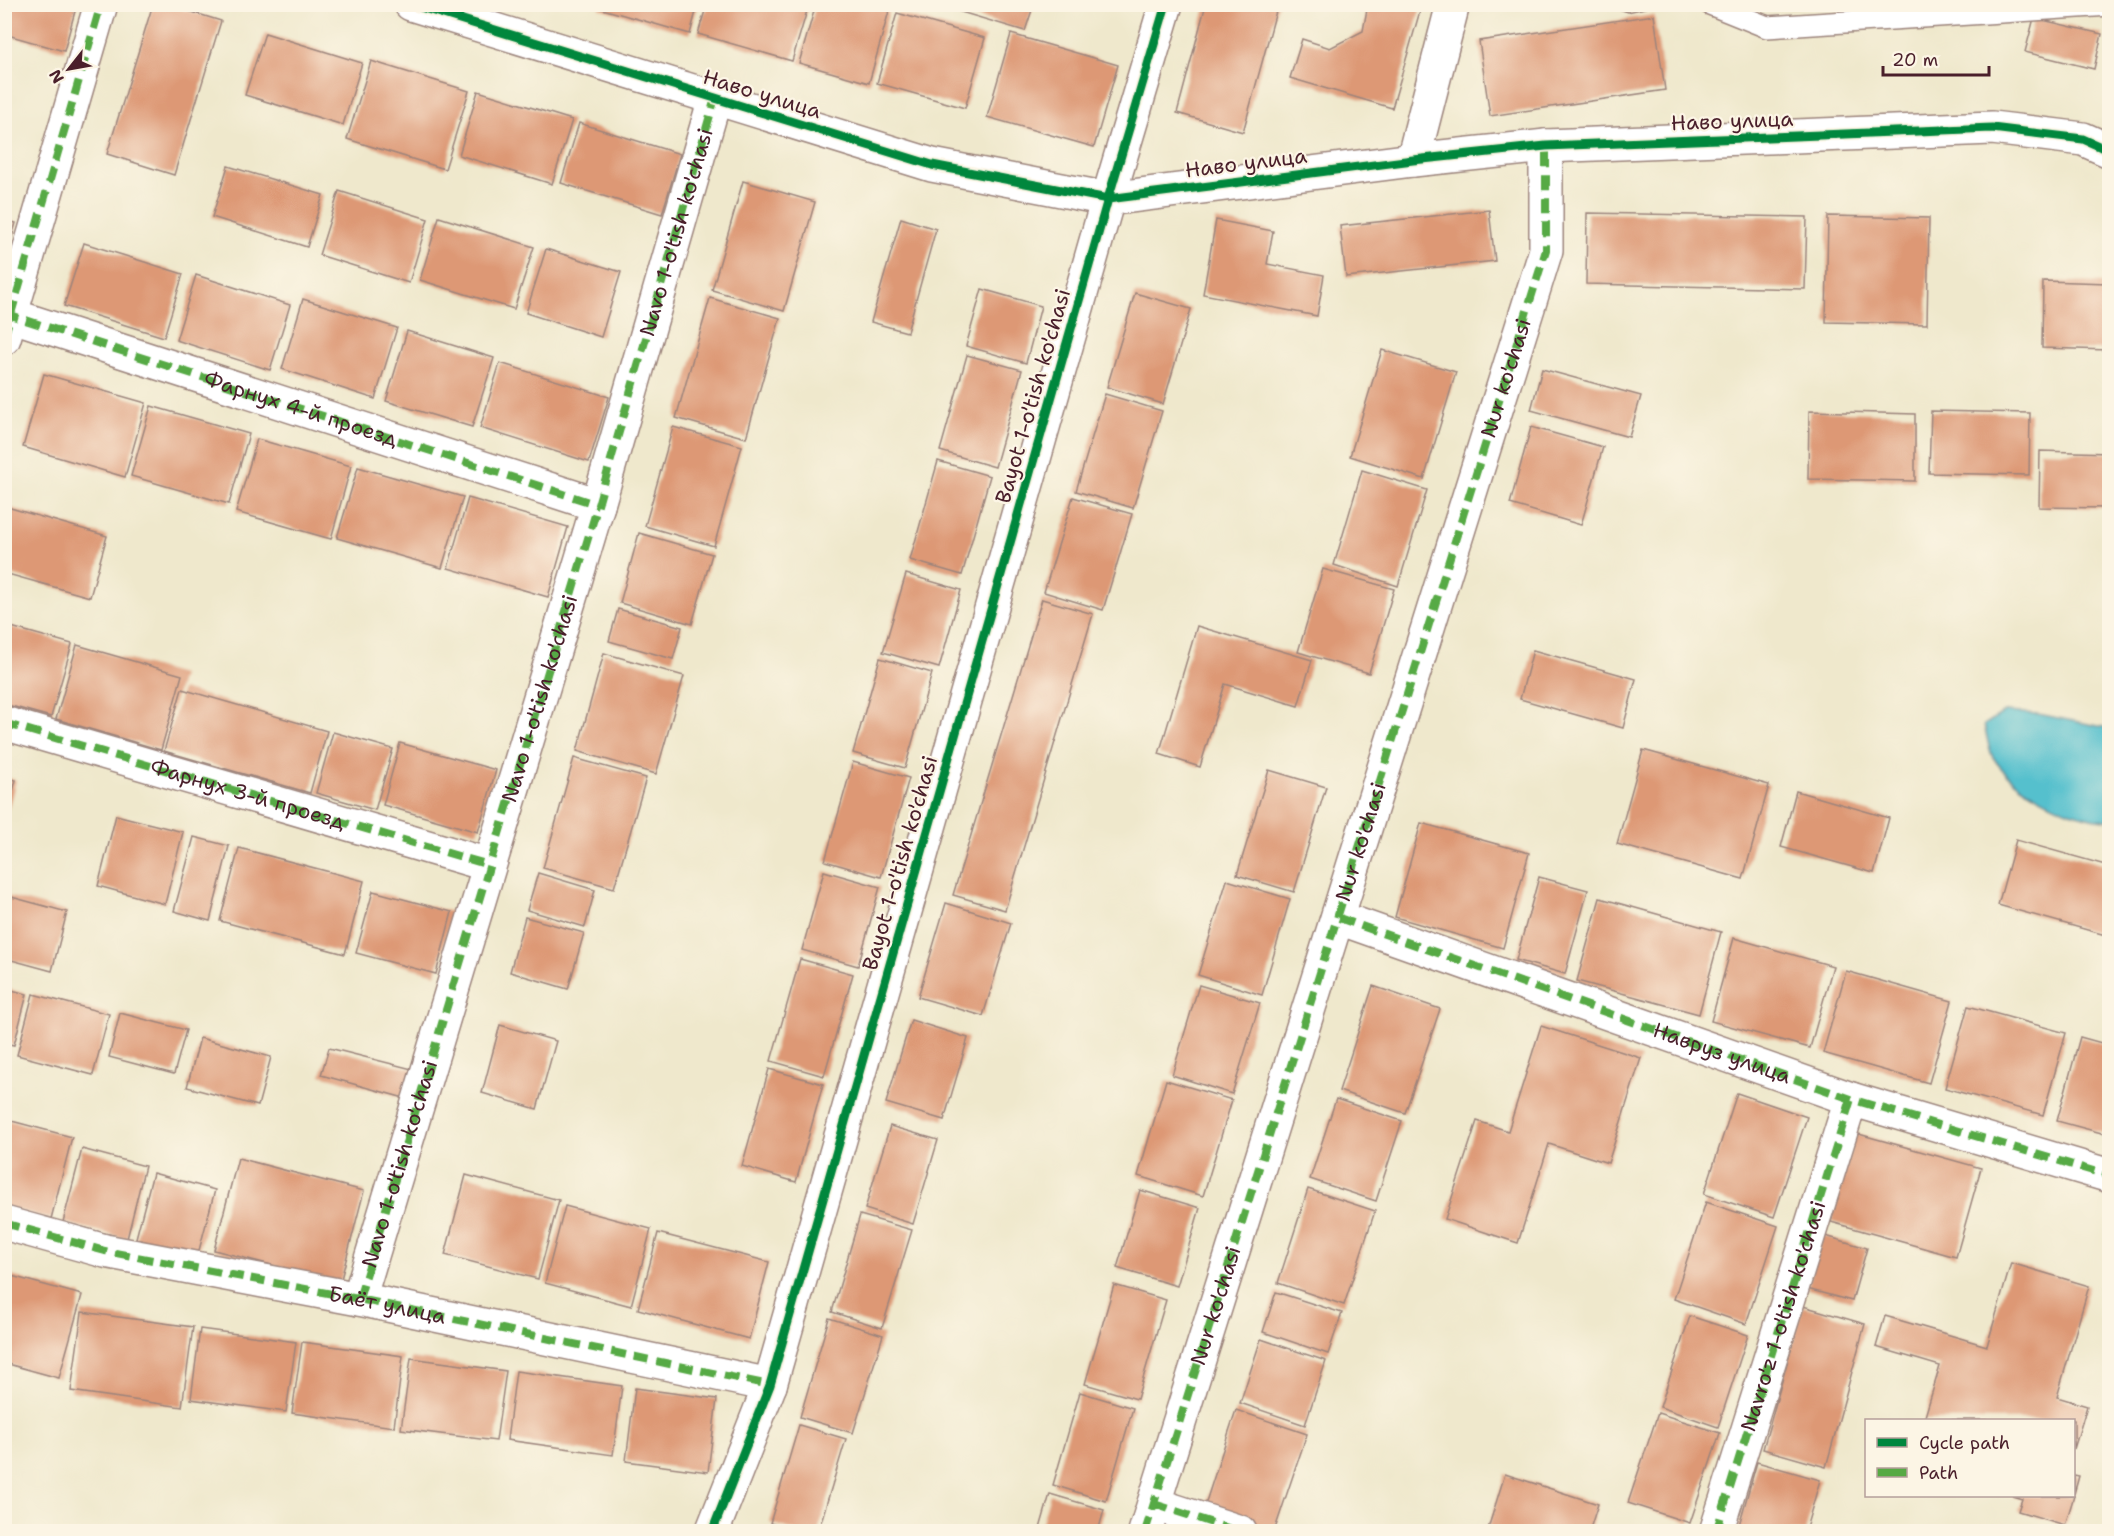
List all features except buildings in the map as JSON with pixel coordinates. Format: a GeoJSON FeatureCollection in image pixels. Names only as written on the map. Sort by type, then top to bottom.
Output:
{"type":"FeatureCollection","features":[{"type":"Feature","properties":{"kind":"street"},"geometry":{"type":"LineString","coordinates":[[7,322],[101,4]]}},
{"type":"Feature","properties":{"kind":"street","name":"Наво улица"},"geometry":{"type":"LineString","coordinates":[[411,4],[932,165],[1108,199],[1413,160],[1546,146],[1992,128],[2083,139],[2109,151]]}},
{"type":"Feature","properties":{"kind":"street","name":"Bayot 1-o'tish ko'chasi"},"geometry":{"type":"LineString","coordinates":[[712,1532],[771,1385],[1108,199],[1166,4]]}},
{"type":"Feature","properties":{"kind":"street"},"geometry":{"type":"LineString","coordinates":[[1413,160],[1453,4]]}},
{"type":"Feature","properties":{"kind":"street","name":"Navo 1-o'tish ko'chasi"},"geometry":{"type":"LineString","coordinates":[[359,1299],[598,505],[715,98]]}},
{"type":"Feature","properties":{"kind":"street","name":"Nur ko'chasi"},"geometry":{"type":"LineString","coordinates":[[1150,1518],[1546,250],[1546,146]]}},
{"type":"Feature","properties":{"kind":"street","name":"Фарнух 4-й проезд"},"geometry":{"type":"LineString","coordinates":[[7,322],[598,505]]}},
{"type":"Feature","properties":{"kind":"street","name":"Фарнух 3-й проезд"},"geometry":{"type":"LineString","coordinates":[[4,723],[489,866]]}},
{"type":"Feature","properties":{"kind":"street","name":"Навруз улица"},"geometry":{"type":"LineString","coordinates":[[1339,918],[1851,1099],[2109,1176]]}},
{"type":"Feature","properties":{"kind":"street","name":"Navro'z 1-o'tish ko'chasi"},"geometry":{"type":"LineString","coordinates":[[1716,1532],[1851,1099]]}},
{"type":"Feature","properties":{"kind":"street","name":"Баёт улица"},"geometry":{"type":"LineString","coordinates":[[4,1223],[105,1251],[359,1299],[771,1385]]}},
{"type":"Feature","properties":{"kind":"street"},"geometry":{"type":"LineString","coordinates":[[1150,1518],[1240,1532]]}},
{"type":"Feature","properties":{"kind":"lane"},"geometry":{"type":"LineString","coordinates":[[1710,4],[1767,27],[2109,5]]}},
{"type":"Feature","properties":{"kind":"water"},"geometry":{"type":"Polygon","coordinates":[[[2004,712],[2038,714],[2109,728],[2109,820],[2061,808],[2029,791],[2002,769],[1991,754],[1984,725],[2004,712]]]}},
{"type":"Feature","properties":{"kind":"marked path"},"geometry":{"type":"LineString","coordinates":[[4,338],[101,4]]}},
{"type":"Feature","properties":{"kind":"marked path"},"geometry":{"type":"LineString","coordinates":[[359,1299],[598,505],[715,98]]}},
{"type":"Feature","properties":{"kind":"marked path"},"geometry":{"type":"LineString","coordinates":[[1145,1532],[1546,250],[1546,146]]}},
{"type":"Feature","properties":{"kind":"marked path"},"geometry":{"type":"LineString","coordinates":[[4,313],[598,505]]}},
{"type":"Feature","properties":{"kind":"marked path"},"geometry":{"type":"LineString","coordinates":[[4,723],[489,865]]}},
{"type":"Feature","properties":{"kind":"marked path"},"geometry":{"type":"LineString","coordinates":[[1339,918],[1851,1099],[2110,1176]]}},
{"type":"Feature","properties":{"kind":"marked path"},"geometry":{"type":"LineString","coordinates":[[1716,1532],[1851,1099]]}},
{"type":"Feature","properties":{"kind":"marked path"},"geometry":{"type":"LineString","coordinates":[[4,1223],[105,1251],[359,1299],[770,1385]]}},
{"type":"Feature","properties":{"kind":"marked path"},"geometry":{"type":"LineString","coordinates":[[1154,1504],[1240,1532]]}},
{"type":"Feature","properties":{"kind":"cycle path"},"geometry":{"type":"LineString","coordinates":[[411,4],[932,165],[1108,199],[1413,160],[1546,146],[1992,128],[2083,139],[2110,151]]}},
{"type":"Feature","properties":{"kind":"cycle path"},"geometry":{"type":"LineString","coordinates":[[712,1532],[770,1385],[1108,199],[1166,4]]}}]}
